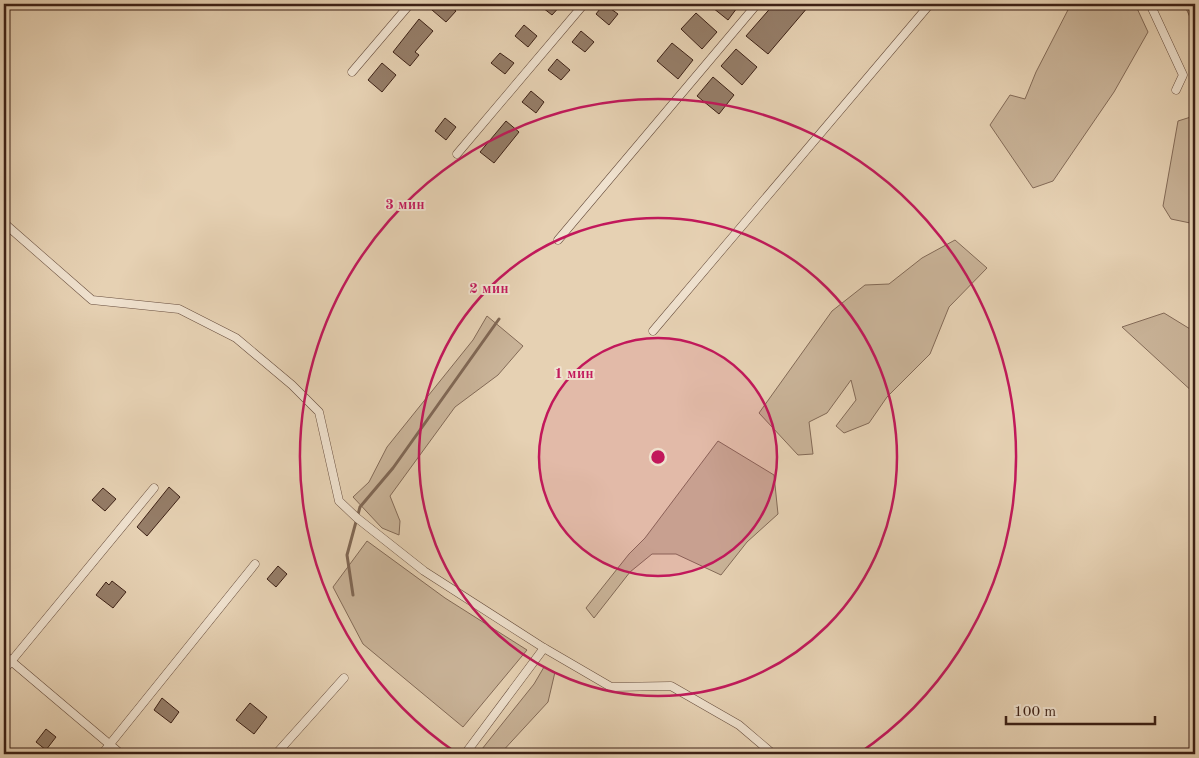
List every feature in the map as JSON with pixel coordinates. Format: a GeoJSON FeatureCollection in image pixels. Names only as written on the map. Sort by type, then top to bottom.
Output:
{"type":"FeatureCollection","features":[{"type":"Feature","properties":{"kind":"street"},"geometry":{"type":"LineString","coordinates":[[352,72],[410,4]]}},
{"type":"Feature","properties":{"kind":"street"},"geometry":{"type":"LineString","coordinates":[[457,154],[584,4]]}},
{"type":"Feature","properties":{"kind":"street"},"geometry":{"type":"LineString","coordinates":[[558,240],[757,4]]}},
{"type":"Feature","properties":{"kind":"street"},"geometry":{"type":"LineString","coordinates":[[653,331],[930,4]]}},
{"type":"Feature","properties":{"kind":"street"},"geometry":{"type":"LineString","coordinates":[[1150,4],[1183,75],[1176,90]]}},
{"type":"Feature","properties":{"kind":"street"},"geometry":{"type":"LineString","coordinates":[[4,223],[92,300],[179,309],[236,338],[292,384],[319,412],[338,501],[424,571],[544,648],[610,687],[671,686],[739,725],[773,754]]}},
{"type":"Feature","properties":{"kind":"street"},"geometry":{"type":"LineString","coordinates":[[4,670],[154,488]]}},
{"type":"Feature","properties":{"kind":"street"},"geometry":{"type":"LineString","coordinates":[[102,754],[255,564]]}},
{"type":"Feature","properties":{"kind":"street"},"geometry":{"type":"LineString","coordinates":[[465,754],[544,648]]}},
{"type":"Feature","properties":{"kind":"street"},"geometry":{"type":"LineString","coordinates":[[4,655],[121,754]]}},
{"type":"Feature","properties":{"kind":"street"},"geometry":{"type":"LineString","coordinates":[[276,754],[344,678]]}},
{"type":"Feature","properties":{"kind":"shaded area"},"geometry":{"type":"Polygon","coordinates":[[[1071,4],[1135,4],[1148,32],[1114,92],[1053,181],[1033,188],[990,125],[1010,95],[1025,99],[1036,72],[1071,4]]]}},
{"type":"Feature","properties":{"kind":"shaded area"},"geometry":{"type":"Polygon","coordinates":[[[1184,4],[1195,4],[1195,26],[1194,26],[1184,4]]]}},
{"type":"Feature","properties":{"kind":"shaded area"},"geometry":{"type":"Polygon","coordinates":[[[1194,116],[1195,224],[1171,219],[1163,206],[1178,121],[1194,116]]]}},
{"type":"Feature","properties":{"kind":"shaded area"},"geometry":{"type":"Polygon","coordinates":[[[955,240],[987,268],[949,307],[930,354],[887,397],[869,423],[844,433],[836,426],[856,400],[851,380],[827,413],[809,422],[813,454],[798,455],[759,413],[832,311],[865,285],[889,284],[922,258],[955,240]]]}},
{"type":"Feature","properties":{"kind":"shaded area"},"geometry":{"type":"Polygon","coordinates":[[[1164,313],[1195,332],[1195,394],[1122,327],[1164,313]]]}},
{"type":"Feature","properties":{"kind":"shaded area"},"geometry":{"type":"Polygon","coordinates":[[[487,316],[523,346],[498,375],[455,407],[390,496],[400,521],[399,535],[382,528],[353,497],[369,482],[387,447],[473,340],[487,316]]]}},
{"type":"Feature","properties":{"kind":"shaded area"},"geometry":{"type":"Polygon","coordinates":[[[718,441],[774,475],[778,514],[747,542],[721,575],[676,554],[652,554],[630,572],[594,618],[586,608],[629,554],[645,538],[718,441]]]}},
{"type":"Feature","properties":{"kind":"shaded area"},"geometry":{"type":"Polygon","coordinates":[[[367,541],[445,598],[527,650],[463,727],[363,644],[333,587],[367,541]]]}},
{"type":"Feature","properties":{"kind":"shaded area"},"geometry":{"type":"Polygon","coordinates":[[[544,667],[555,672],[548,702],[500,754],[478,754],[534,684],[544,667]]]}},
{"type":"Feature","properties":{"kind":"building"},"geometry":{"type":"Polygon","coordinates":[[[425,4],[447,4],[456,11],[446,22],[425,4]]]}},
{"type":"Feature","properties":{"kind":"building"},"geometry":{"type":"Polygon","coordinates":[[[538,4],[562,4],[552,15],[538,4]]]}},
{"type":"Feature","properties":{"kind":"building"},"geometry":{"type":"Polygon","coordinates":[[[604,4],[618,14],[609,25],[596,14],[604,4]]]}},
{"type":"Feature","properties":{"kind":"building"},"geometry":{"type":"Polygon","coordinates":[[[708,4],[740,4],[728,20],[708,4]]]}},
{"type":"Feature","properties":{"kind":"building"},"geometry":{"type":"Polygon","coordinates":[[[774,4],[804,4],[808,7],[768,54],[746,36],[774,4]]]}},
{"type":"Feature","properties":{"kind":"building"},"geometry":{"type":"Polygon","coordinates":[[[696,13],[717,32],[702,49],[681,29],[696,13]]]}},
{"type":"Feature","properties":{"kind":"building"},"geometry":{"type":"Polygon","coordinates":[[[419,19],[433,31],[415,52],[419,55],[410,66],[393,52],[419,19]]]}},
{"type":"Feature","properties":{"kind":"building"},"geometry":{"type":"Polygon","coordinates":[[[524,25],[537,36],[528,47],[515,36],[524,25]]]}},
{"type":"Feature","properties":{"kind":"building"},"geometry":{"type":"Polygon","coordinates":[[[581,31],[594,42],[585,52],[572,42],[581,31]]]}},
{"type":"Feature","properties":{"kind":"building"},"geometry":{"type":"Polygon","coordinates":[[[672,43],[693,60],[678,79],[657,61],[672,43]]]}},
{"type":"Feature","properties":{"kind":"building"},"geometry":{"type":"Polygon","coordinates":[[[736,49],[757,67],[742,85],[721,66],[736,49]]]}},
{"type":"Feature","properties":{"kind":"building"},"geometry":{"type":"Polygon","coordinates":[[[500,53],[514,63],[505,74],[491,63],[500,53]]]}},
{"type":"Feature","properties":{"kind":"building"},"geometry":{"type":"Polygon","coordinates":[[[557,59],[570,70],[561,80],[548,70],[557,59]]]}},
{"type":"Feature","properties":{"kind":"building"},"geometry":{"type":"Polygon","coordinates":[[[382,63],[396,75],[382,92],[368,80],[382,63]]]}},
{"type":"Feature","properties":{"kind":"building"},"geometry":{"type":"Polygon","coordinates":[[[713,77],[734,95],[719,114],[697,96],[713,77]]]}},
{"type":"Feature","properties":{"kind":"building"},"geometry":{"type":"Polygon","coordinates":[[[531,91],[544,102],[536,113],[522,102],[531,91]]]}},
{"type":"Feature","properties":{"kind":"building"},"geometry":{"type":"Polygon","coordinates":[[[445,118],[456,127],[446,140],[435,131],[445,118]]]}},
{"type":"Feature","properties":{"kind":"building"},"geometry":{"type":"Polygon","coordinates":[[[506,121],[519,132],[494,163],[480,152],[506,121]]]}},
{"type":"Feature","properties":{"kind":"building"},"geometry":{"type":"Polygon","coordinates":[[[169,487],[180,497],[147,536],[137,527],[169,487]]]}},
{"type":"Feature","properties":{"kind":"building"},"geometry":{"type":"Polygon","coordinates":[[[103,488],[116,499],[105,511],[92,500],[103,488]]]}},
{"type":"Feature","properties":{"kind":"building"},"geometry":{"type":"Polygon","coordinates":[[[278,566],[287,574],[276,587],[267,579],[278,566]]]}},
{"type":"Feature","properties":{"kind":"building"},"geometry":{"type":"Polygon","coordinates":[[[112,581],[126,592],[113,608],[96,595],[106,582],[109,585],[112,581]]]}},
{"type":"Feature","properties":{"kind":"building"},"geometry":{"type":"Polygon","coordinates":[[[162,698],[179,712],[171,723],[154,710],[162,698]]]}},
{"type":"Feature","properties":{"kind":"building"},"geometry":{"type":"Polygon","coordinates":[[[250,703],[267,717],[254,734],[236,720],[250,703]]]}},
{"type":"Feature","properties":{"kind":"building"},"geometry":{"type":"Polygon","coordinates":[[[46,729],[56,737],[46,750],[36,742],[46,729]]]}},
{"type":"Feature","properties":{"kind":"waterway"},"geometry":{"type":"LineString","coordinates":[[353,595],[347,555],[360,507],[393,468],[499,319]]}}]}
